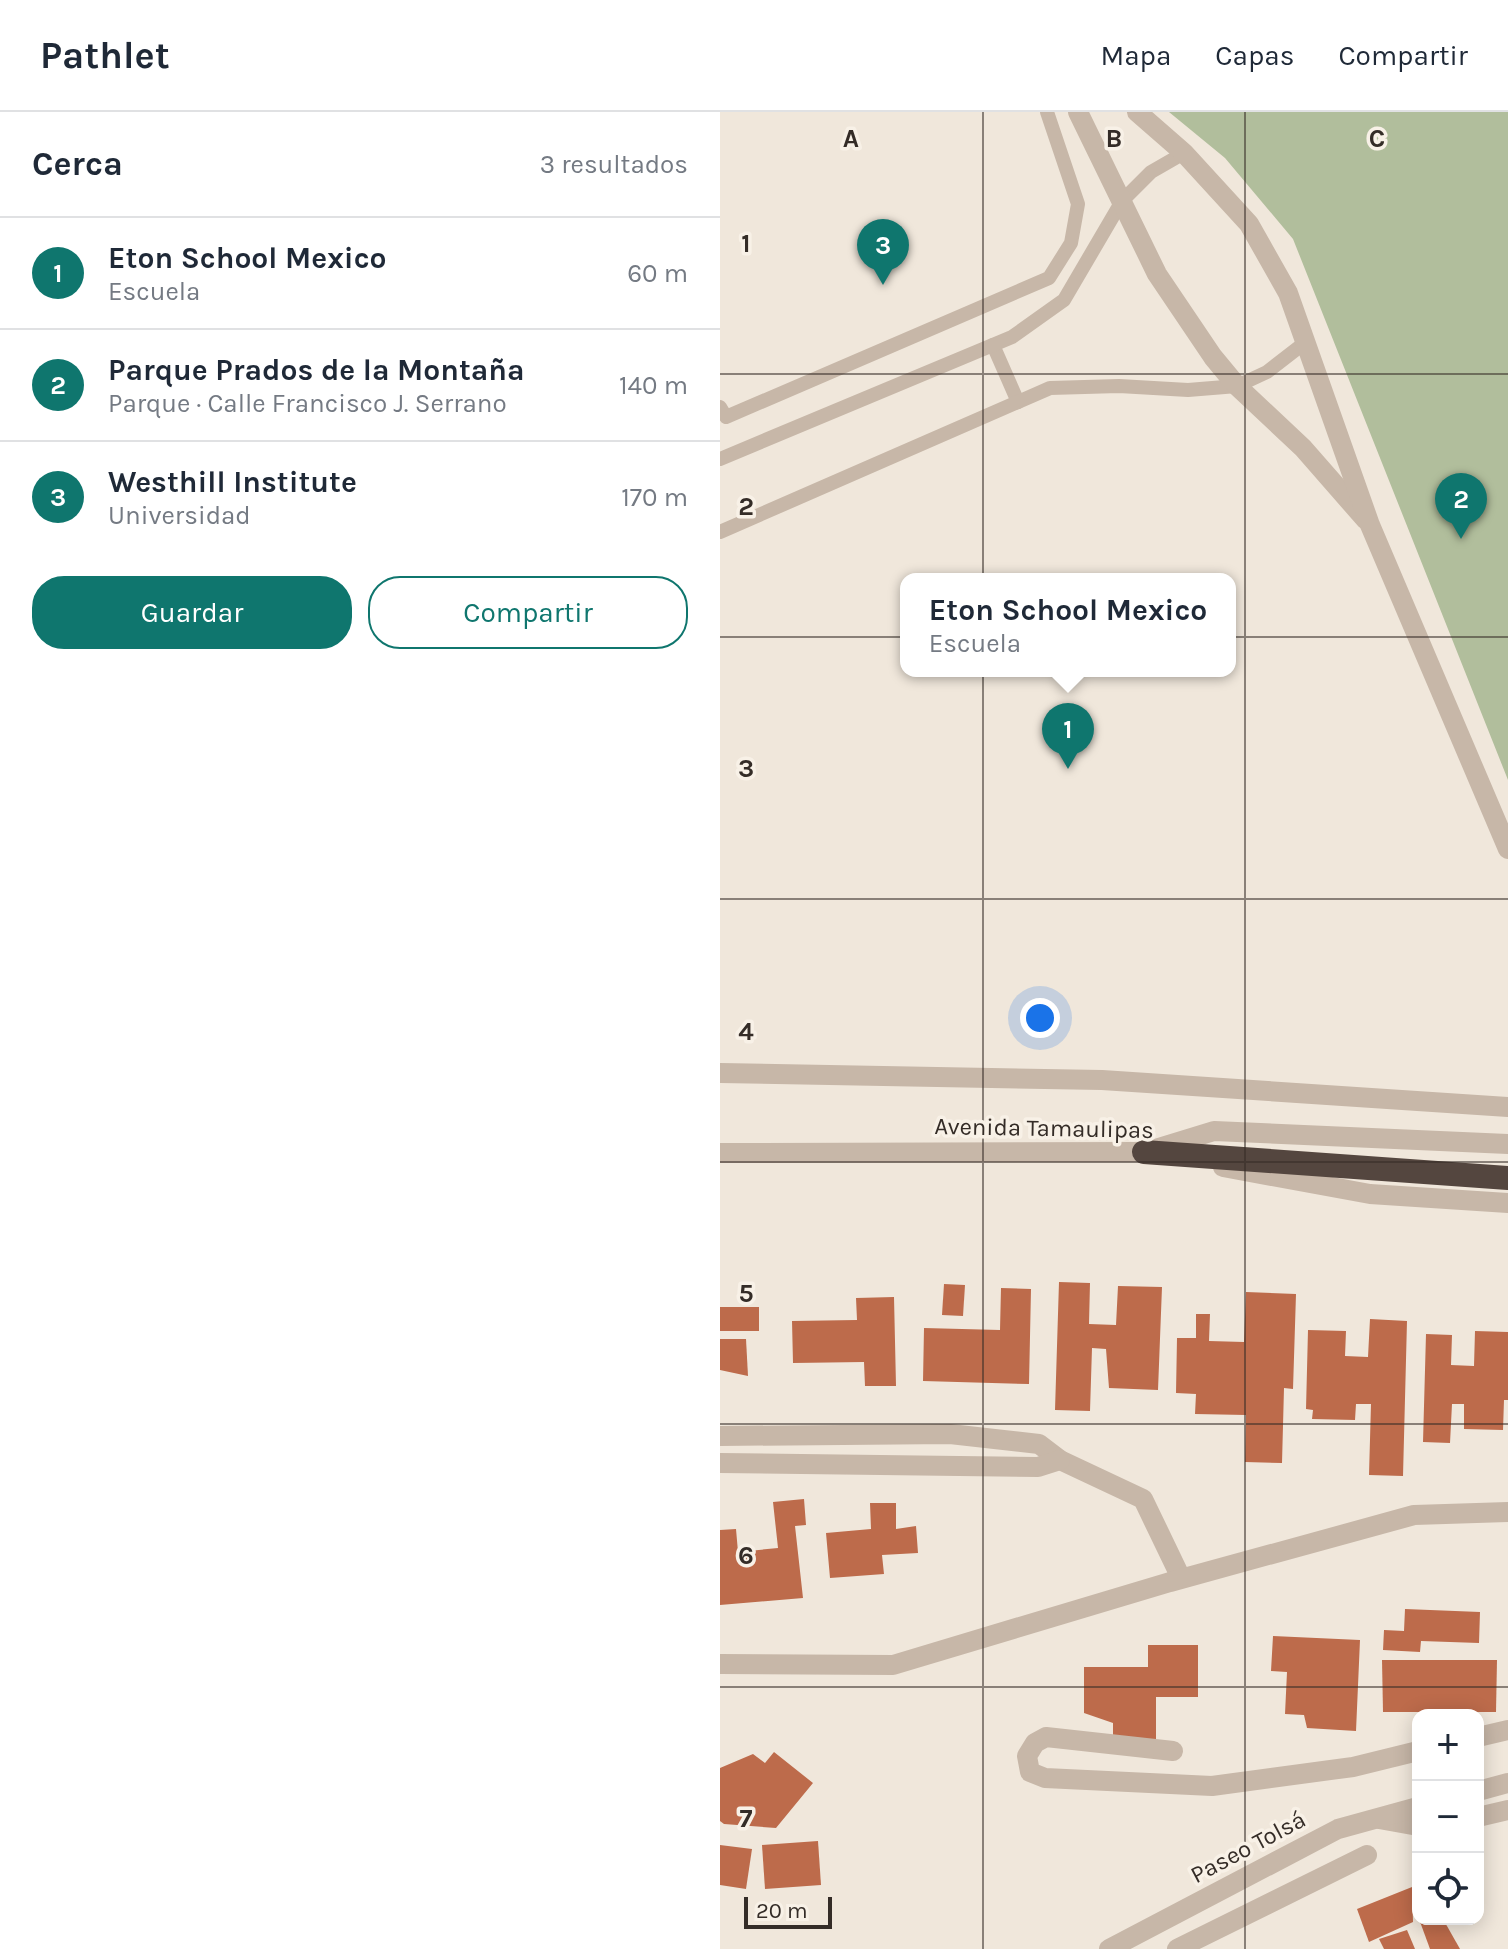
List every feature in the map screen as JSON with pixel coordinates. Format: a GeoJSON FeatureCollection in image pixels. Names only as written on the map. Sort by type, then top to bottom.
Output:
{"type":"FeatureCollection","features":[{"type":"Feature","properties":{"kind":"highway"},"geometry":{"type":"LineString","coordinates":[[1144,1152],[1508,1178]]}},
{"type":"Feature","properties":{"kind":"street"},"geometry":{"type":"LineString","coordinates":[[1078,112],[1157,274],[1237,386],[1303,448],[1370,525]]}},
{"type":"Feature","properties":{"kind":"street"},"geometry":{"type":"LineString","coordinates":[[1137,112],[1184,153],[1249,224],[1288,293],[1370,525],[1508,849]]}},
{"type":"Feature","properties":{"kind":"street","name":"Avenida Tamaulipas"},"geometry":{"type":"LineString","coordinates":[[720,1073],[1102,1080],[1508,1107]]}},
{"type":"Feature","properties":{"kind":"street"},"geometry":{"type":"LineString","coordinates":[[1144,1152],[1214,1131],[1508,1144]]}},
{"type":"Feature","properties":{"kind":"street","name":"Avenida Tamaulipas"},"geometry":{"type":"LineString","coordinates":[[720,1153],[1144,1152],[1370,1194],[1508,1203]]}},
{"type":"Feature","properties":{"kind":"street"},"geometry":{"type":"LineString","coordinates":[[950,1434],[950,1465]]}},
{"type":"Feature","properties":{"kind":"street"},"geometry":{"type":"LineString","coordinates":[[720,1436],[950,1434],[1039,1444],[1060,1460],[1143,1499],[1181,1578]]}},
{"type":"Feature","properties":{"kind":"street"},"geometry":{"type":"LineString","coordinates":[[720,1463],[1038,1467],[1060,1460]]}},
{"type":"Feature","properties":{"kind":"street"},"geometry":{"type":"LineString","coordinates":[[720,1664],[893,1665],[1181,1578],[1414,1515],[1508,1512]]}},
{"type":"Feature","properties":{"kind":"street"},"geometry":{"type":"LineString","coordinates":[[1484,1736],[1508,1730]]}},
{"type":"Feature","properties":{"kind":"street"},"geometry":{"type":"LineString","coordinates":[[1173,1751],[1046,1737],[1035,1743],[1027,1756],[1030,1772],[1045,1778],[1212,1786],[1353,1767],[1412,1752]]}},
{"type":"Feature","properties":{"kind":"street"},"geometry":{"type":"LineString","coordinates":[[1484,1789],[1508,1783]]}},
{"type":"Feature","properties":{"kind":"street","name":"Paseo Tolsá"},"geometry":{"type":"LineString","coordinates":[[1119,1947],[1338,1829],[1412,1809]]}},
{"type":"Feature","properties":{"kind":"street"},"geometry":{"type":"LineString","coordinates":[[1484,1816],[1508,1810]]}},
{"type":"Feature","properties":{"kind":"street"},"geometry":{"type":"LineString","coordinates":[[1376,1819],[1412,1825]]}},
{"type":"Feature","properties":{"kind":"street"},"geometry":{"type":"LineString","coordinates":[[1177,1949],[1367,1855]]}},
{"type":"Feature","properties":{"kind":"lane"},"geometry":{"type":"LineString","coordinates":[[720,407],[726,417],[1049,278],[1071,243],[1078,204],[1047,112]]}},
{"type":"Feature","properties":{"kind":"lane"},"geometry":{"type":"LineString","coordinates":[[720,459],[1012,337],[1064,300],[1122,201],[1151,172],[1184,153]]}},
{"type":"Feature","properties":{"kind":"lane"},"geometry":{"type":"LineString","coordinates":[[720,532],[1050,388],[1119,386],[1188,390],[1237,386],[1267,372],[1307,341]]}},
{"type":"Feature","properties":{"kind":"lane"},"geometry":{"type":"LineString","coordinates":[[993,345],[1018,402]]}},
{"type":"Feature","properties":{"kind":"green space"},"geometry":{"type":"Polygon","coordinates":[[[1169,112],[1508,112],[1508,780],[1293,239],[1225,158],[1169,112]]]}},
{"type":"Feature","properties":{"kind":"building"},"geometry":{"type":"Polygon","coordinates":[[[1059,1282],[1090,1283],[1089,1324],[1116,1325],[1118,1286],[1162,1287],[1158,1390],[1109,1388],[1106,1349],[1092,1348],[1090,1411],[1055,1410],[1059,1282]]]}},
{"type":"Feature","properties":{"kind":"building"},"geometry":{"type":"Polygon","coordinates":[[[944,1284],[965,1285],[963,1316],[942,1315],[944,1284]]]}},
{"type":"Feature","properties":{"kind":"building"},"geometry":{"type":"Polygon","coordinates":[[[1001,1288],[1031,1289],[1029,1384],[923,1381],[924,1328],[1000,1330],[1001,1288]]]}},
{"type":"Feature","properties":{"kind":"building"},"geometry":{"type":"Polygon","coordinates":[[[1246,1292],[1296,1294],[1293,1389],[1284,1388],[1282,1463],[1245,1462],[1246,1415],[1195,1414],[1196,1394],[1176,1393],[1177,1338],[1196,1338],[1196,1314],[1210,1314],[1209,1341],[1244,1342],[1246,1292]]]}},
{"type":"Feature","properties":{"kind":"building"},"geometry":{"type":"Polygon","coordinates":[[[894,1297],[896,1386],[865,1386],[864,1362],[793,1363],[792,1321],[857,1320],[856,1298],[894,1297]]]}},
{"type":"Feature","properties":{"kind":"building"},"geometry":{"type":"Polygon","coordinates":[[[720,1307],[759,1307],[759,1331],[720,1331],[720,1307]]]}},
{"type":"Feature","properties":{"kind":"building"},"geometry":{"type":"Polygon","coordinates":[[[1370,1319],[1407,1321],[1403,1476],[1369,1475],[1371,1404],[1356,1404],[1355,1420],[1312,1419],[1313,1410],[1306,1409],[1308,1330],[1346,1331],[1345,1356],[1368,1357],[1370,1319]]]}},
{"type":"Feature","properties":{"kind":"building"},"geometry":{"type":"Polygon","coordinates":[[[1475,1331],[1508,1332],[1508,1400],[1504,1400],[1503,1430],[1464,1429],[1464,1404],[1452,1404],[1450,1443],[1423,1442],[1426,1334],[1452,1335],[1451,1365],[1474,1366],[1475,1331]]]}},
{"type":"Feature","properties":{"kind":"building"},"geometry":{"type":"Polygon","coordinates":[[[720,1339],[746,1339],[748,1376],[720,1370],[720,1339]]]}},
{"type":"Feature","properties":{"kind":"building"},"geometry":{"type":"Polygon","coordinates":[[[804,1499],[806,1525],[795,1526],[803,1598],[720,1605],[720,1530],[736,1529],[738,1552],[778,1548],[773,1502],[804,1499]]]}},
{"type":"Feature","properties":{"kind":"building"},"geometry":{"type":"Polygon","coordinates":[[[870,1503],[896,1503],[896,1529],[916,1526],[918,1553],[882,1555],[884,1574],[830,1578],[826,1533],[871,1529],[870,1503]]]}},
{"type":"Feature","properties":{"kind":"building"},"geometry":{"type":"Polygon","coordinates":[[[1405,1609],[1480,1612],[1479,1643],[1421,1641],[1420,1652],[1383,1650],[1384,1630],[1404,1631],[1405,1609]]]}},
{"type":"Feature","properties":{"kind":"building"},"geometry":{"type":"Polygon","coordinates":[[[1273,1636],[1360,1640],[1356,1731],[1307,1728],[1304,1715],[1285,1714],[1287,1672],[1271,1671],[1273,1636]]]}},
{"type":"Feature","properties":{"kind":"building"},"geometry":{"type":"Polygon","coordinates":[[[1148,1645],[1198,1645],[1198,1697],[1156,1697],[1156,1742],[1113,1741],[1113,1723],[1084,1713],[1084,1667],[1148,1667],[1148,1645]]]}},
{"type":"Feature","properties":{"kind":"building"},"geometry":{"type":"Polygon","coordinates":[[[1382,1660],[1497,1660],[1496,1712],[1484,1712],[1484,1709],[1412,1709],[1412,1712],[1383,1712],[1382,1660]]]}},
{"type":"Feature","properties":{"kind":"building"},"geometry":{"type":"Polygon","coordinates":[[[774,1752],[813,1783],[776,1828],[724,1824],[720,1821],[720,1768],[753,1754],[765,1763],[774,1752]]]}},
{"type":"Feature","properties":{"kind":"building"},"geometry":{"type":"Polygon","coordinates":[[[818,1841],[821,1885],[765,1889],[762,1845],[818,1841]]]}},
{"type":"Feature","properties":{"kind":"building"},"geometry":{"type":"Polygon","coordinates":[[[720,1845],[752,1849],[746,1889],[720,1885],[720,1845]]]}},
{"type":"Feature","properties":{"kind":"building"},"geometry":{"type":"Polygon","coordinates":[[[1412,1887],[1412,1922],[1369,1942],[1357,1909],[1412,1887]]]}},
{"type":"Feature","properties":{"kind":"building"},"geometry":{"type":"Polygon","coordinates":[[[1421,1925],[1446,1925],[1460,1949],[1430,1949],[1421,1925]]]}},
{"type":"Feature","properties":{"kind":"building"},"geometry":{"type":"Polygon","coordinates":[[[1407,1930],[1415,1949],[1384,1949],[1379,1939],[1407,1930]]]}},
{"type":"Feature","properties":{"kind":"place","name":"Westhill Institute"},"geometry":{"type":"Point","coordinates":[883,285]}},
{"type":"Feature","properties":{"kind":"place","name":"Parque Prados de la Montaña"},"geometry":{"type":"Point","coordinates":[1461,539]}},
{"type":"Feature","properties":{"kind":"place","name":"Eton School Mexico"},"geometry":{"type":"Point","coordinates":[1068,769]}}]}
